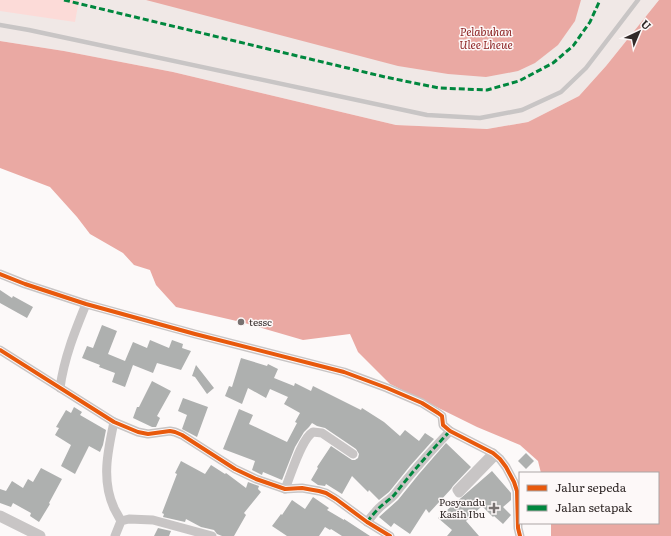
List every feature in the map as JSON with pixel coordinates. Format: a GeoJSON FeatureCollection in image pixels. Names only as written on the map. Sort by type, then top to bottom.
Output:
{"type":"FeatureCollection","features":[{"type":"Feature","properties":{"kind":"street"},"geometry":{"type":"LineString","coordinates":[[0,274],[86,304],[195,334],[344,372],[422,403],[442,416],[443,425],[450,431],[493,453],[506,467],[517,491],[518,528],[520,536]]}},
{"type":"Feature","properties":{"kind":"street"},"geometry":{"type":"LineString","coordinates":[[60,388],[65,360],[86,304]]}},
{"type":"Feature","properties":{"kind":"street"},"geometry":{"type":"LineString","coordinates":[[0,350],[114,422],[138,432],[148,434],[170,431],[175,432],[246,475],[285,489],[302,488],[326,493],[367,522],[390,536]]}},
{"type":"Feature","properties":{"kind":"street"},"geometry":{"type":"LineString","coordinates":[[114,422],[106,468],[107,482],[113,507],[121,521]]}},
{"type":"Feature","properties":{"kind":"street"},"geometry":{"type":"LineString","coordinates":[[367,522],[380,507],[395,494],[450,431]]}},
{"type":"Feature","properties":{"kind":"street"},"geometry":{"type":"LineString","coordinates":[[285,489],[303,444],[308,436],[313,432],[322,434],[353,454]]}},
{"type":"Feature","properties":{"kind":"street"},"geometry":{"type":"LineString","coordinates":[[0,516],[40,536]]}},
{"type":"Feature","properties":{"kind":"street"},"geometry":{"type":"LineString","coordinates":[[121,521],[129,519],[153,520],[212,536]]}},
{"type":"Feature","properties":{"kind":"street"},"geometry":{"type":"LineString","coordinates":[[115,536],[121,521]]}},
{"type":"Feature","properties":{"kind":"lane"},"geometry":{"type":"LineString","coordinates":[[0,25],[37,31],[428,115],[480,118],[522,110],[561,92],[586,68],[638,0]]}},
{"type":"Feature","properties":{"kind":"shaded area"},"geometry":{"type":"Polygon","coordinates":[[[0,0],[659,0],[606,66],[579,96],[528,122],[487,129],[396,125],[173,72],[64,51],[0,41],[0,0]]]}},
{"type":"Feature","properties":{"kind":"shaded area"},"geometry":{"type":"Polygon","coordinates":[[[0,0],[79,0],[75,22],[0,11],[0,0]]]}},
{"type":"Feature","properties":{"kind":"water","name":"Pelabuhan Ulee Lheue"},"geometry":{"type":"Polygon","coordinates":[[[146,0],[581,0],[575,21],[558,45],[535,63],[518,71],[486,77],[448,74],[398,66],[146,0]]]}},
{"type":"Feature","properties":{"kind":"water"},"geometry":{"type":"Polygon","coordinates":[[[659,0],[671,0],[671,536],[551,536],[551,524],[659,524],[659,472],[541,472],[538,461],[520,445],[477,427],[390,384],[358,352],[350,334],[303,340],[241,322],[176,307],[156,285],[150,270],[134,265],[123,253],[90,234],[50,187],[0,168],[0,41],[64,51],[173,72],[396,125],[487,129],[528,122],[579,96],[606,66],[659,0]]]}},
{"type":"Feature","properties":{"kind":"building"},"geometry":{"type":"Polygon","coordinates":[[[0,290],[12,298],[13,296],[33,307],[27,318],[0,303],[0,290]]]}},
{"type":"Feature","properties":{"kind":"building"},"geometry":{"type":"Polygon","coordinates":[[[102,325],[117,331],[108,354],[125,361],[133,342],[147,348],[150,340],[169,348],[172,340],[183,344],[182,348],[191,351],[181,370],[157,363],[153,373],[133,365],[125,387],[112,382],[115,373],[82,358],[87,346],[93,348],[102,325]]]}},
{"type":"Feature","properties":{"kind":"building"},"geometry":{"type":"Polygon","coordinates":[[[241,358],[267,366],[268,364],[278,369],[274,378],[294,386],[295,383],[311,391],[313,386],[361,410],[362,408],[384,422],[400,436],[405,430],[419,441],[425,433],[434,439],[389,492],[379,500],[369,490],[368,492],[352,476],[342,494],[326,484],[325,486],[318,485],[311,480],[318,468],[317,467],[331,446],[352,460],[358,458],[359,454],[356,449],[325,428],[312,423],[304,432],[295,447],[282,480],[263,472],[262,475],[252,470],[255,461],[223,449],[239,409],[253,415],[249,424],[287,442],[297,423],[295,422],[300,413],[284,404],[288,397],[270,389],[266,398],[248,388],[242,404],[225,396],[229,386],[232,387],[241,358]]]}},
{"type":"Feature","properties":{"kind":"building"},"geometry":{"type":"Polygon","coordinates":[[[196,365],[214,388],[207,394],[195,377],[192,376],[196,365]]]}},
{"type":"Feature","properties":{"kind":"building"},"geometry":{"type":"Polygon","coordinates":[[[152,381],[171,391],[157,416],[160,418],[156,427],[152,427],[133,418],[137,407],[139,407],[152,381]]]}},
{"type":"Feature","properties":{"kind":"building"},"geometry":{"type":"Polygon","coordinates":[[[183,398],[208,407],[197,437],[182,429],[187,415],[178,411],[183,398]]]}},
{"type":"Feature","properties":{"kind":"building"},"geometry":{"type":"Polygon","coordinates":[[[74,407],[82,412],[80,415],[106,430],[100,452],[89,446],[75,474],[61,466],[71,445],[55,435],[59,428],[56,427],[66,410],[71,413],[74,407]]]}},
{"type":"Feature","properties":{"kind":"building"},"geometry":{"type":"Polygon","coordinates":[[[446,443],[471,467],[429,513],[426,509],[410,534],[394,523],[391,527],[379,517],[398,500],[446,443]]]}},
{"type":"Feature","properties":{"kind":"building"},"geometry":{"type":"Polygon","coordinates":[[[526,453],[534,461],[526,469],[518,461],[526,453]]]}},
{"type":"Feature","properties":{"kind":"building"},"geometry":{"type":"Polygon","coordinates":[[[181,461],[205,474],[211,465],[225,474],[226,473],[246,488],[248,482],[259,486],[258,489],[261,492],[244,513],[246,515],[234,536],[222,536],[217,534],[214,530],[201,527],[186,519],[185,522],[163,517],[164,514],[162,513],[177,474],[175,473],[181,461]]]}},
{"type":"Feature","properties":{"kind":"building"},"geometry":{"type":"Polygon","coordinates":[[[41,468],[62,479],[49,503],[50,504],[39,522],[30,516],[31,513],[13,503],[11,507],[0,503],[0,489],[6,491],[12,481],[23,488],[28,479],[33,482],[41,468]]]}},
{"type":"Feature","properties":{"kind":"building"},"geometry":{"type":"Polygon","coordinates":[[[492,471],[511,493],[511,500],[503,507],[511,515],[503,524],[482,506],[466,521],[479,536],[447,536],[452,530],[438,518],[492,471]]]}},
{"type":"Feature","properties":{"kind":"building"},"geometry":{"type":"Polygon","coordinates":[[[313,497],[329,508],[327,510],[370,536],[342,536],[325,527],[319,536],[287,536],[272,526],[281,514],[282,515],[292,500],[305,509],[313,497]]]}},
{"type":"Feature","properties":{"kind":"building"},"geometry":{"type":"Polygon","coordinates":[[[158,528],[171,531],[169,536],[154,536],[158,528]]]}},
{"type":"Feature","properties":{"kind":"marked path"},"geometry":{"type":"LineString","coordinates":[[64,0],[385,77],[439,88],[487,90],[519,81],[553,63],[573,46],[590,22],[600,0]]}},
{"type":"Feature","properties":{"kind":"marked path"},"geometry":{"type":"LineString","coordinates":[[367,522],[379,508],[393,496],[450,431]]}},
{"type":"Feature","properties":{"kind":"cycle path"},"geometry":{"type":"LineString","coordinates":[[0,274],[25,284],[86,304],[195,334],[344,372],[422,403],[442,416],[443,425],[450,431],[493,453],[506,467],[517,491],[518,528],[520,536]]}},
{"type":"Feature","properties":{"kind":"cycle path"},"geometry":{"type":"LineString","coordinates":[[0,350],[114,422],[138,432],[148,434],[170,431],[175,432],[235,469],[256,479],[285,489],[302,488],[326,493],[367,522],[390,536]]}},
{"type":"Feature","properties":{"kind":"place","name":"tessc"},"geometry":{"type":"Point","coordinates":[241,322]}},
{"type":"Feature","properties":{"kind":"place","name":"Posyandu Kasih Ibu"},"geometry":{"type":"Point","coordinates":[494,508]}}]}
